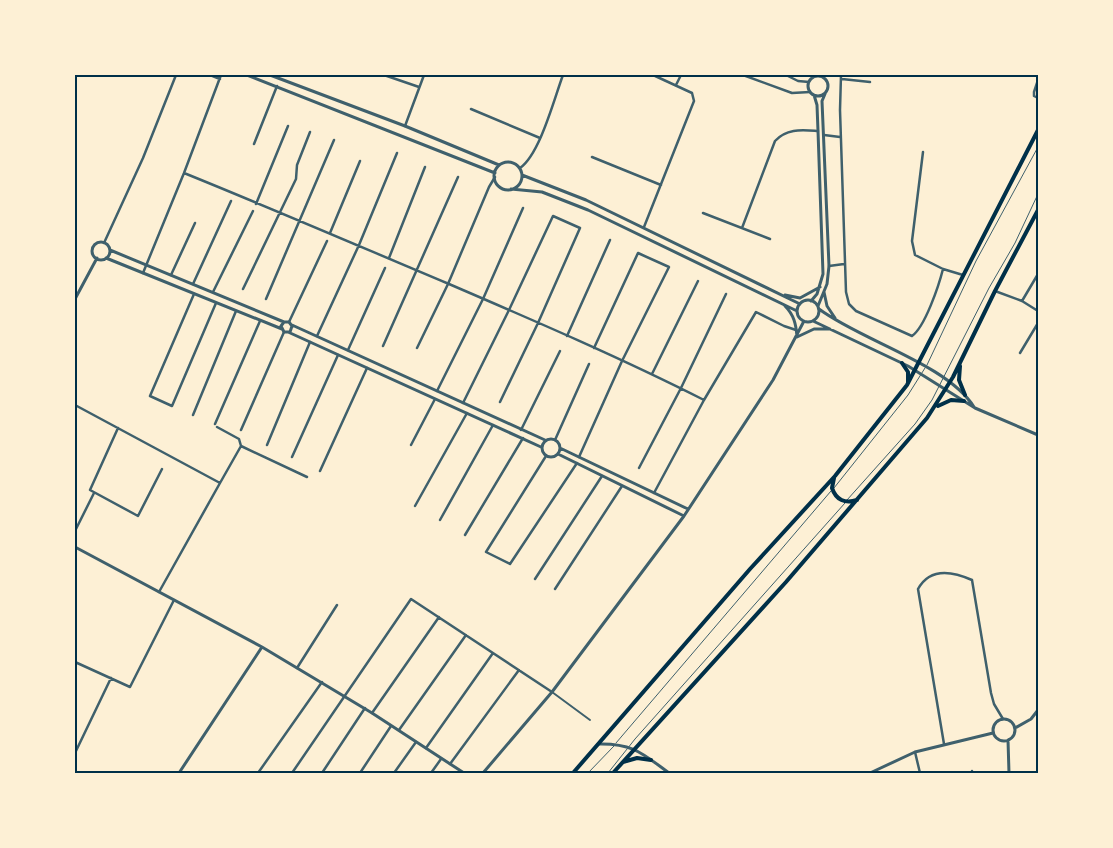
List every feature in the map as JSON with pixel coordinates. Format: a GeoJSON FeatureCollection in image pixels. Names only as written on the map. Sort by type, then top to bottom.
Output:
{"type":"FeatureCollection","features":[{"type":"Feature","properties":{"kind":"main road"},"geometry":{"type":"LineString","coordinates":[[573,773],[750,569],[835,476],[907,385],[1038,130]]}},
{"type":"Feature","properties":{"kind":"main road"},"geometry":{"type":"LineString","coordinates":[[1030,147],[1038,146]]}},
{"type":"Feature","properties":{"kind":"main road"},"geometry":{"type":"LineString","coordinates":[[612,773],[857,500],[934,409],[960,364],[995,291],[1038,210]]}},
{"type":"Feature","properties":{"kind":"main road"},"geometry":{"type":"LineString","coordinates":[[902,363],[908,372],[907,385]]}},
{"type":"Feature","properties":{"kind":"main road"},"geometry":{"type":"LineString","coordinates":[[960,364],[960,380],[965,395]]}},
{"type":"Feature","properties":{"kind":"main road"},"geometry":{"type":"LineString","coordinates":[[934,409],[946,401],[964,401]]}},
{"type":"Feature","properties":{"kind":"main road"},"geometry":{"type":"LineString","coordinates":[[835,476],[832,490],[836,497],[846,502],[857,500]]}},
{"type":"Feature","properties":{"kind":"main road"},"geometry":{"type":"LineString","coordinates":[[621,763],[637,758],[651,760]]}},
{"type":"Feature","properties":{"kind":"street"},"geometry":{"type":"LineString","coordinates":[[104,243],[143,158],[176,75]]}},
{"type":"Feature","properties":{"kind":"street"},"geometry":{"type":"LineString","coordinates":[[143,273],[184,173],[220,77],[210,75]]}},
{"type":"Feature","properties":{"kind":"street"},"geometry":{"type":"LineString","coordinates":[[247,75],[495,175]]}},
{"type":"Feature","properties":{"kind":"street"},"geometry":{"type":"LineString","coordinates":[[270,75],[283,77],[499,165],[512,162],[520,168],[522,175],[519,184],[511,189]]}},
{"type":"Feature","properties":{"kind":"street"},"geometry":{"type":"LineString","coordinates":[[384,75],[419,87]]}},
{"type":"Feature","properties":{"kind":"street"},"geometry":{"type":"LineString","coordinates":[[405,126],[424,75]]}},
{"type":"Feature","properties":{"kind":"street"},"geometry":{"type":"LineString","coordinates":[[520,168],[528,162],[540,138],[563,75]]}},
{"type":"Feature","properties":{"kind":"street"},"geometry":{"type":"LineString","coordinates":[[644,228],[694,101],[692,93],[653,75]]}},
{"type":"Feature","properties":{"kind":"street"},"geometry":{"type":"LineString","coordinates":[[676,85],[680,75]]}},
{"type":"Feature","properties":{"kind":"street"},"geometry":{"type":"LineString","coordinates":[[742,75],[792,93],[810,92]]}},
{"type":"Feature","properties":{"kind":"street"},"geometry":{"type":"LineString","coordinates":[[787,75],[798,81],[809,82]]}},
{"type":"Feature","properties":{"kind":"street"},"geometry":{"type":"LineString","coordinates":[[813,322],[819,315],[819,307],[827,284],[829,266],[822,101],[828,86],[824,77],[815,76],[809,82],[810,92],[819,96],[824,94]]}},
{"type":"Feature","properties":{"kind":"street"},"geometry":{"type":"LineString","coordinates":[[870,82],[842,77],[840,110],[844,264],[849,304],[856,311],[912,336],[918,330],[929,310],[944,269]]}},
{"type":"Feature","properties":{"kind":"street"},"geometry":{"type":"LineString","coordinates":[[1038,80],[1034,96],[1038,98]]}},
{"type":"Feature","properties":{"kind":"street"},"geometry":{"type":"LineString","coordinates":[[254,144],[277,86]]}},
{"type":"Feature","properties":{"kind":"street"},"geometry":{"type":"LineString","coordinates":[[811,301],[821,286],[824,260],[817,105],[814,95]]}},
{"type":"Feature","properties":{"kind":"street"},"geometry":{"type":"LineString","coordinates":[[470,109],[540,138]]}},
{"type":"Feature","properties":{"kind":"street"},"geometry":{"type":"LineString","coordinates":[[256,204],[288,126]]}},
{"type":"Feature","properties":{"kind":"street"},"geometry":{"type":"LineString","coordinates":[[742,228],[775,141],[782,134],[792,130],[818,131]]}},
{"type":"Feature","properties":{"kind":"street"},"geometry":{"type":"LineString","coordinates":[[242,289],[296,179],[297,165],[310,132]]}},
{"type":"Feature","properties":{"kind":"street"},"geometry":{"type":"LineString","coordinates":[[824,135],[841,137]]}},
{"type":"Feature","properties":{"kind":"street"},"geometry":{"type":"LineString","coordinates":[[266,299],[334,140]]}},
{"type":"Feature","properties":{"kind":"street"},"geometry":{"type":"LineString","coordinates":[[923,152],[912,241],[915,255],[944,269],[964,275]]}},
{"type":"Feature","properties":{"kind":"street"},"geometry":{"type":"LineString","coordinates":[[317,336],[359,245],[397,153]]}},
{"type":"Feature","properties":{"kind":"street"},"geometry":{"type":"LineString","coordinates":[[592,157],[661,185]]}},
{"type":"Feature","properties":{"kind":"street"},"geometry":{"type":"LineString","coordinates":[[330,233],[360,161]]}},
{"type":"Feature","properties":{"kind":"street"},"geometry":{"type":"LineString","coordinates":[[417,348],[448,284],[499,165]]}},
{"type":"Feature","properties":{"kind":"street"},"geometry":{"type":"LineString","coordinates":[[389,258],[425,167]]}},
{"type":"Feature","properties":{"kind":"street"},"geometry":{"type":"LineString","coordinates":[[184,173],[510,310],[652,374],[704,400]]}},
{"type":"Feature","properties":{"kind":"street"},"geometry":{"type":"LineString","coordinates":[[495,175],[496,182],[502,188],[542,192],[588,210],[797,311]]}},
{"type":"Feature","properties":{"kind":"street"},"geometry":{"type":"LineString","coordinates":[[522,175],[586,200],[800,304]]}},
{"type":"Feature","properties":{"kind":"street"},"geometry":{"type":"LineString","coordinates":[[383,346],[458,176]]}},
{"type":"Feature","properties":{"kind":"street"},"geometry":{"type":"LineString","coordinates":[[193,284],[231,201]]}},
{"type":"Feature","properties":{"kind":"street"},"geometry":{"type":"LineString","coordinates":[[437,391],[483,299],[523,208]]}},
{"type":"Feature","properties":{"kind":"street"},"geometry":{"type":"LineString","coordinates":[[213,292],[253,211]]}},
{"type":"Feature","properties":{"kind":"street"},"geometry":{"type":"LineString","coordinates":[[703,213],[770,239]]}},
{"type":"Feature","properties":{"kind":"street"},"geometry":{"type":"LineString","coordinates":[[463,403],[510,310],[553,216],[580,228],[538,323],[500,402]]}},
{"type":"Feature","properties":{"kind":"street"},"geometry":{"type":"LineString","coordinates":[[171,275],[195,223]]}},
{"type":"Feature","properties":{"kind":"street"},"geometry":{"type":"LineString","coordinates":[[567,336],[610,240]]}},
{"type":"Feature","properties":{"kind":"street"},"geometry":{"type":"LineString","coordinates":[[285,331],[292,329],[291,323],[327,241]]}},
{"type":"Feature","properties":{"kind":"street"},"geometry":{"type":"LineString","coordinates":[[99,242],[108,245],[110,250],[110,254],[102,260],[93,254],[94,246],[99,242]]}},
{"type":"Feature","properties":{"kind":"street"},"geometry":{"type":"LineString","coordinates":[[110,250],[284,322],[291,323],[521,430],[545,440],[555,440]]}},
{"type":"Feature","properties":{"kind":"street"},"geometry":{"type":"LineString","coordinates":[[579,457],[622,361],[669,267],[638,253],[594,348]]}},
{"type":"Feature","properties":{"kind":"street"},"geometry":{"type":"LineString","coordinates":[[75,299],[97,258]]}},
{"type":"Feature","properties":{"kind":"street"},"geometry":{"type":"LineString","coordinates":[[106,258],[260,320],[541,447]]}},
{"type":"Feature","properties":{"kind":"street"},"geometry":{"type":"LineString","coordinates":[[829,266],[844,264]]}},
{"type":"Feature","properties":{"kind":"street"},"geometry":{"type":"LineString","coordinates":[[348,350],[385,268]]}},
{"type":"Feature","properties":{"kind":"street"},"geometry":{"type":"LineString","coordinates":[[1022,301],[1038,274]]}},
{"type":"Feature","properties":{"kind":"street"},"geometry":{"type":"LineString","coordinates":[[652,374],[698,281]]}},
{"type":"Feature","properties":{"kind":"street"},"geometry":{"type":"LineString","coordinates":[[771,290],[800,298],[821,286]]}},
{"type":"Feature","properties":{"kind":"street"},"geometry":{"type":"LineString","coordinates":[[995,291],[1022,301],[1038,310]]}},
{"type":"Feature","properties":{"kind":"street"},"geometry":{"type":"LineString","coordinates":[[824,292],[827,306],[841,323]]}},
{"type":"Feature","properties":{"kind":"street"},"geometry":{"type":"LineString","coordinates":[[194,294],[150,396],[172,406],[216,303]]}},
{"type":"Feature","properties":{"kind":"street"},"geometry":{"type":"LineString","coordinates":[[639,468],[681,388],[726,294]]}},
{"type":"Feature","properties":{"kind":"street"},"geometry":{"type":"LineString","coordinates":[[975,408],[965,395],[926,367],[841,323],[811,301],[806,300],[800,304],[797,311],[799,317],[804,322],[813,322],[831,329],[902,363],[975,408],[1038,435]]}},
{"type":"Feature","properties":{"kind":"street"},"geometry":{"type":"LineString","coordinates":[[781,302],[792,313],[797,336]]}},
{"type":"Feature","properties":{"kind":"street"},"geometry":{"type":"LineString","coordinates":[[193,415],[236,311]]}},
{"type":"Feature","properties":{"kind":"street"},"geometry":{"type":"LineString","coordinates":[[654,493],[704,400],[756,312],[796,330]]}},
{"type":"Feature","properties":{"kind":"street"},"geometry":{"type":"LineString","coordinates":[[260,320],[215,426],[239,439],[242,446],[308,478]]}},
{"type":"Feature","properties":{"kind":"street"},"geometry":{"type":"LineString","coordinates":[[284,322],[281,326],[285,331]]}},
{"type":"Feature","properties":{"kind":"street"},"geometry":{"type":"LineString","coordinates":[[483,773],[552,692],[684,516],[773,380],[804,322]]}},
{"type":"Feature","properties":{"kind":"street"},"geometry":{"type":"LineString","coordinates":[[1020,353],[1038,323]]}},
{"type":"Feature","properties":{"kind":"street"},"geometry":{"type":"LineString","coordinates":[[797,336],[814,329],[831,329]]}},
{"type":"Feature","properties":{"kind":"street"},"geometry":{"type":"LineString","coordinates":[[242,430],[285,331]]}},
{"type":"Feature","properties":{"kind":"street"},"geometry":{"type":"LineString","coordinates":[[267,445],[310,342]]}},
{"type":"Feature","properties":{"kind":"street"},"geometry":{"type":"LineString","coordinates":[[521,430],[560,351]]}},
{"type":"Feature","properties":{"kind":"street"},"geometry":{"type":"LineString","coordinates":[[292,457],[338,355]]}},
{"type":"Feature","properties":{"kind":"street"},"geometry":{"type":"LineString","coordinates":[[555,440],[588,364]]}},
{"type":"Feature","properties":{"kind":"street"},"geometry":{"type":"LineString","coordinates":[[320,471],[367,368]]}},
{"type":"Feature","properties":{"kind":"street"},"geometry":{"type":"LineString","coordinates":[[411,446],[435,399]]}},
{"type":"Feature","properties":{"kind":"street"},"geometry":{"type":"LineString","coordinates":[[75,405],[220,483]]}},
{"type":"Feature","properties":{"kind":"street"},"geometry":{"type":"LineString","coordinates":[[415,506],[466,413]]}},
{"type":"Feature","properties":{"kind":"street"},"geometry":{"type":"LineString","coordinates":[[440,520],[493,425]]}},
{"type":"Feature","properties":{"kind":"street"},"geometry":{"type":"LineString","coordinates":[[118,428],[90,490],[138,516],[162,469]]}},
{"type":"Feature","properties":{"kind":"street"},"geometry":{"type":"LineString","coordinates":[[465,535],[523,438]]}},
{"type":"Feature","properties":{"kind":"street"},"geometry":{"type":"LineString","coordinates":[[545,440],[541,447],[542,452],[546,456],[551,458],[558,454],[560,448]]}},
{"type":"Feature","properties":{"kind":"street"},"geometry":{"type":"LineString","coordinates":[[555,440],[560,448],[688,510]]}},
{"type":"Feature","properties":{"kind":"street"},"geometry":{"type":"LineString","coordinates":[[159,592],[242,446]]}},
{"type":"Feature","properties":{"kind":"street"},"geometry":{"type":"LineString","coordinates":[[558,454],[684,516]]}},
{"type":"Feature","properties":{"kind":"street"},"geometry":{"type":"LineString","coordinates":[[546,456],[486,552],[510,564],[577,463]]}},
{"type":"Feature","properties":{"kind":"street"},"geometry":{"type":"LineString","coordinates":[[535,579],[602,476]]}},
{"type":"Feature","properties":{"kind":"street"},"geometry":{"type":"LineString","coordinates":[[555,589],[623,486]]}},
{"type":"Feature","properties":{"kind":"street"},"geometry":{"type":"LineString","coordinates":[[75,531],[94,493]]}},
{"type":"Feature","properties":{"kind":"street"},"geometry":{"type":"LineString","coordinates":[[75,547],[262,647],[322,682],[345,698],[365,708],[464,773]]}},
{"type":"Feature","properties":{"kind":"street"},"geometry":{"type":"LineString","coordinates":[[944,746],[918,589],[923,580],[938,574],[956,573],[972,580],[994,704],[1003,719],[1011,722],[1015,728]]}},
{"type":"Feature","properties":{"kind":"street"},"geometry":{"type":"LineString","coordinates":[[292,773],[345,698],[411,598],[520,670],[590,720]]}},
{"type":"Feature","properties":{"kind":"street"},"geometry":{"type":"LineString","coordinates":[[75,662],[130,687],[174,600]]}},
{"type":"Feature","properties":{"kind":"street"},"geometry":{"type":"LineString","coordinates":[[297,668],[337,605]]}},
{"type":"Feature","properties":{"kind":"street"},"geometry":{"type":"LineString","coordinates":[[372,713],[439,617]]}},
{"type":"Feature","properties":{"kind":"street"},"geometry":{"type":"LineString","coordinates":[[399,730],[466,635]]}},
{"type":"Feature","properties":{"kind":"street"},"geometry":{"type":"LineString","coordinates":[[179,773],[262,647]]}},
{"type":"Feature","properties":{"kind":"street"},"geometry":{"type":"LineString","coordinates":[[426,748],[493,653]]}},
{"type":"Feature","properties":{"kind":"street"},"geometry":{"type":"LineString","coordinates":[[450,764],[520,670]]}},
{"type":"Feature","properties":{"kind":"street"},"geometry":{"type":"LineString","coordinates":[[75,753],[111,678]]}},
{"type":"Feature","properties":{"kind":"street"},"geometry":{"type":"LineString","coordinates":[[266,773],[259,771],[322,682]]}},
{"type":"Feature","properties":{"kind":"street"},"geometry":{"type":"LineString","coordinates":[[322,773],[365,708]]}},
{"type":"Feature","properties":{"kind":"street"},"geometry":{"type":"LineString","coordinates":[[993,733],[1001,740],[1008,740],[1013,735],[1015,728],[1031,719],[1038,710]]}},
{"type":"Feature","properties":{"kind":"street"},"geometry":{"type":"LineString","coordinates":[[993,733],[995,723],[1003,719]]}},
{"type":"Feature","properties":{"kind":"street"},"geometry":{"type":"LineString","coordinates":[[360,773],[392,726]]}},
{"type":"Feature","properties":{"kind":"street"},"geometry":{"type":"LineString","coordinates":[[870,773],[915,752],[993,733]]}},
{"type":"Feature","properties":{"kind":"street"},"geometry":{"type":"LineString","coordinates":[[1008,740],[1009,773]]}},
{"type":"Feature","properties":{"kind":"street"},"geometry":{"type":"LineString","coordinates":[[394,773],[416,742]]}},
{"type":"Feature","properties":{"kind":"street"},"geometry":{"type":"LineString","coordinates":[[598,744],[630,746],[669,773]]}},
{"type":"Feature","properties":{"kind":"street"},"geometry":{"type":"LineString","coordinates":[[915,752],[920,773]]}},
{"type":"Feature","properties":{"kind":"street"},"geometry":{"type":"LineString","coordinates":[[431,773],[442,759]]}},
{"type":"Feature","properties":{"kind":"lane"},"geometry":{"type":"LineString","coordinates":[[588,773],[616,744],[832,490],[908,395],[926,367],[976,261],[1038,146]]}},
{"type":"Feature","properties":{"kind":"lane"},"geometry":{"type":"LineString","coordinates":[[608,773],[915,424],[932,400],[989,288],[1014,244],[1038,194]]}}]}
